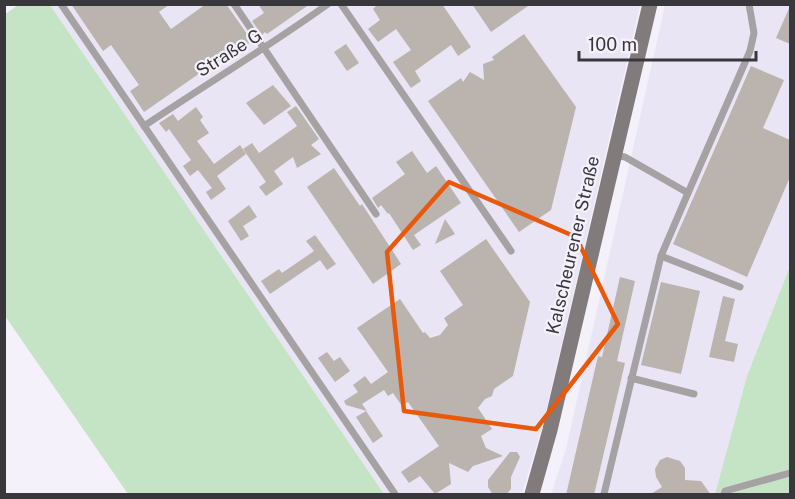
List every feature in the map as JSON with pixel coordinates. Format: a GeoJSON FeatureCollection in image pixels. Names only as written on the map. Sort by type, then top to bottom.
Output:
{"type":"FeatureCollection","features":[{"type":"Feature","properties":{"kind":"main road","name":"Kalscheurener Straße"},"geometry":{"type":"LineString","coordinates":[[532,495],[550,430],[650,4]]}},
{"type":"Feature","properties":{"kind":"lane"},"geometry":{"type":"LineString","coordinates":[[62,4],[395,495]]}},
{"type":"Feature","properties":{"kind":"lane"},"geometry":{"type":"LineString","coordinates":[[234,4],[376,214]]}},
{"type":"Feature","properties":{"kind":"lane","name":"Straße G"},"geometry":{"type":"LineString","coordinates":[[144,126],[211,81],[264,50],[328,4]]}},
{"type":"Feature","properties":{"kind":"lane"},"geometry":{"type":"LineString","coordinates":[[341,4],[511,251]]}},
{"type":"Feature","properties":{"kind":"lane"},"geometry":{"type":"LineString","coordinates":[[604,495],[660,256],[750,51],[754,33],[749,4]]}},
{"type":"Feature","properties":{"kind":"lane"},"geometry":{"type":"LineString","coordinates":[[614,155],[625,157],[688,193]]}},
{"type":"Feature","properties":{"kind":"lane"},"geometry":{"type":"LineString","coordinates":[[660,256],[740,287]]}},
{"type":"Feature","properties":{"kind":"lane"},"geometry":{"type":"LineString","coordinates":[[631,378],[694,394]]}},
{"type":"Feature","properties":{"kind":"lane"},"geometry":{"type":"LineString","coordinates":[[724,495],[725,491],[790,473]]}},
{"type":"Feature","properties":{"kind":"highlighted area"},"geometry":{"type":"Polygon","coordinates":[[[449,182],[576,237],[618,324],[536,429],[404,411],[387,252],[449,182]]]}},
{"type":"Feature","properties":{"kind":"shaded area"},"geometry":{"type":"Polygon","coordinates":[[[50,5],[640,5],[544,420],[522,494],[384,494],[50,5]]]}},
{"type":"Feature","properties":{"kind":"shaded area"},"geometry":{"type":"Polygon","coordinates":[[[665,5],[790,5],[790,266],[747,376],[715,494],[551,494],[566,449],[665,5]]]}},
{"type":"Feature","properties":{"kind":"green space"},"geometry":{"type":"Polygon","coordinates":[[[18,5],[50,5],[384,494],[128,494],[5,316],[4,15],[18,5]]]}},
{"type":"Feature","properties":{"kind":"green space"},"geometry":{"type":"Polygon","coordinates":[[[790,266],[790,494],[715,494],[747,376],[790,266]]]}},
{"type":"Feature","properties":{"kind":"building"},"geometry":{"type":"Polygon","coordinates":[[[71,4],[170,4],[159,12],[171,29],[206,4],[226,4],[252,41],[215,67],[213,64],[144,112],[130,91],[139,85],[111,45],[103,51],[71,4]]]}},
{"type":"Feature","properties":{"kind":"building"},"geometry":{"type":"Polygon","coordinates":[[[258,4],[310,4],[267,34],[265,32],[262,35],[252,21],[264,13],[258,4]]]}},
{"type":"Feature","properties":{"kind":"building"},"geometry":{"type":"Polygon","coordinates":[[[378,4],[442,4],[471,47],[458,56],[451,45],[415,71],[421,81],[411,88],[393,62],[411,50],[396,29],[378,42],[368,29],[380,20],[373,9],[378,4]]]}},
{"type":"Feature","properties":{"kind":"building"},"geometry":{"type":"Polygon","coordinates":[[[472,4],[531,4],[491,32],[472,4]]]}},
{"type":"Feature","properties":{"kind":"building"},"geometry":{"type":"Polygon","coordinates":[[[790,6],[790,44],[776,38],[790,6]]]}},
{"type":"Feature","properties":{"kind":"building"},"geometry":{"type":"Polygon","coordinates":[[[524,34],[576,107],[551,210],[519,232],[428,101],[461,78],[463,82],[470,72],[484,80],[483,64],[494,60],[492,57],[524,34]]]}},
{"type":"Feature","properties":{"kind":"building"},"geometry":{"type":"Polygon","coordinates":[[[346,44],[359,63],[347,71],[334,52],[346,44]]]}},
{"type":"Feature","properties":{"kind":"building"},"geometry":{"type":"Polygon","coordinates":[[[751,66],[784,80],[763,128],[790,140],[790,177],[747,277],[673,244],[751,66]]]}},
{"type":"Feature","properties":{"kind":"building"},"geometry":{"type":"Polygon","coordinates":[[[273,85],[291,106],[264,125],[246,103],[273,85]]]}},
{"type":"Feature","properties":{"kind":"building"},"geometry":{"type":"Polygon","coordinates":[[[296,106],[319,139],[311,145],[321,154],[297,168],[293,157],[274,171],[283,184],[266,196],[259,187],[266,182],[243,149],[252,143],[259,153],[297,126],[287,112],[296,106]]]}},
{"type":"Feature","properties":{"kind":"building"},"geometry":{"type":"Polygon","coordinates":[[[196,107],[203,117],[200,120],[209,133],[197,141],[214,164],[240,145],[246,154],[217,176],[226,189],[211,200],[206,192],[212,188],[198,170],[190,176],[183,166],[191,160],[169,129],[166,132],[159,123],[173,114],[178,121],[196,107]]]}},
{"type":"Feature","properties":{"kind":"building"},"geometry":{"type":"Polygon","coordinates":[[[412,151],[427,173],[436,166],[461,203],[414,235],[421,245],[413,250],[389,213],[381,205],[378,208],[372,198],[405,174],[396,162],[412,151]]]}},
{"type":"Feature","properties":{"kind":"building"},"geometry":{"type":"Polygon","coordinates":[[[334,168],[360,206],[362,204],[401,264],[373,284],[307,187],[334,168]]]}},
{"type":"Feature","properties":{"kind":"building"},"geometry":{"type":"Polygon","coordinates":[[[249,205],[257,217],[243,226],[249,236],[241,241],[228,221],[249,205]]]}},
{"type":"Feature","properties":{"kind":"building"},"geometry":{"type":"Polygon","coordinates":[[[445,219],[455,234],[435,244],[445,219]]]}},
{"type":"Feature","properties":{"kind":"building"},"geometry":{"type":"Polygon","coordinates":[[[315,235],[336,264],[327,270],[320,260],[270,294],[261,281],[279,269],[282,273],[314,251],[306,241],[315,235]]]}},
{"type":"Feature","properties":{"kind":"building"},"geometry":{"type":"Polygon","coordinates":[[[486,239],[530,302],[513,376],[494,389],[492,396],[485,399],[478,408],[492,429],[481,436],[486,448],[503,456],[473,466],[468,472],[449,463],[451,484],[435,494],[420,476],[409,483],[401,472],[439,446],[408,402],[402,406],[393,393],[388,396],[384,390],[362,404],[367,411],[346,405],[344,401],[358,392],[353,385],[365,376],[371,384],[388,372],[357,328],[400,299],[423,333],[425,332],[430,338],[440,335],[448,325],[444,318],[463,305],[440,271],[486,239]]]}},
{"type":"Feature","properties":{"kind":"building"},"geometry":{"type":"Polygon","coordinates":[[[620,277],[635,281],[617,361],[625,363],[594,495],[566,495],[598,356],[602,357],[620,277]]]}},
{"type":"Feature","properties":{"kind":"building"},"geometry":{"type":"Polygon","coordinates":[[[661,282],[700,291],[681,374],[641,365],[661,282]]]}},
{"type":"Feature","properties":{"kind":"building"},"geometry":{"type":"Polygon","coordinates":[[[723,296],[735,299],[725,341],[738,344],[734,362],[709,357],[723,296]]]}},
{"type":"Feature","properties":{"kind":"building"},"geometry":{"type":"Polygon","coordinates":[[[327,352],[334,361],[340,357],[350,371],[335,382],[318,358],[327,352]]]}},
{"type":"Feature","properties":{"kind":"building"},"geometry":{"type":"Polygon","coordinates":[[[366,411],[383,436],[373,443],[356,417],[366,411]]]}},
{"type":"Feature","properties":{"kind":"building"},"geometry":{"type":"Polygon","coordinates":[[[510,452],[517,452],[520,457],[511,477],[511,489],[506,495],[493,495],[488,487],[488,480],[510,452]]]}},
{"type":"Feature","properties":{"kind":"building"},"geometry":{"type":"Polygon","coordinates":[[[667,457],[680,461],[685,468],[685,480],[701,481],[711,495],[649,495],[662,487],[656,477],[655,469],[660,460],[667,457]]]}}]}
